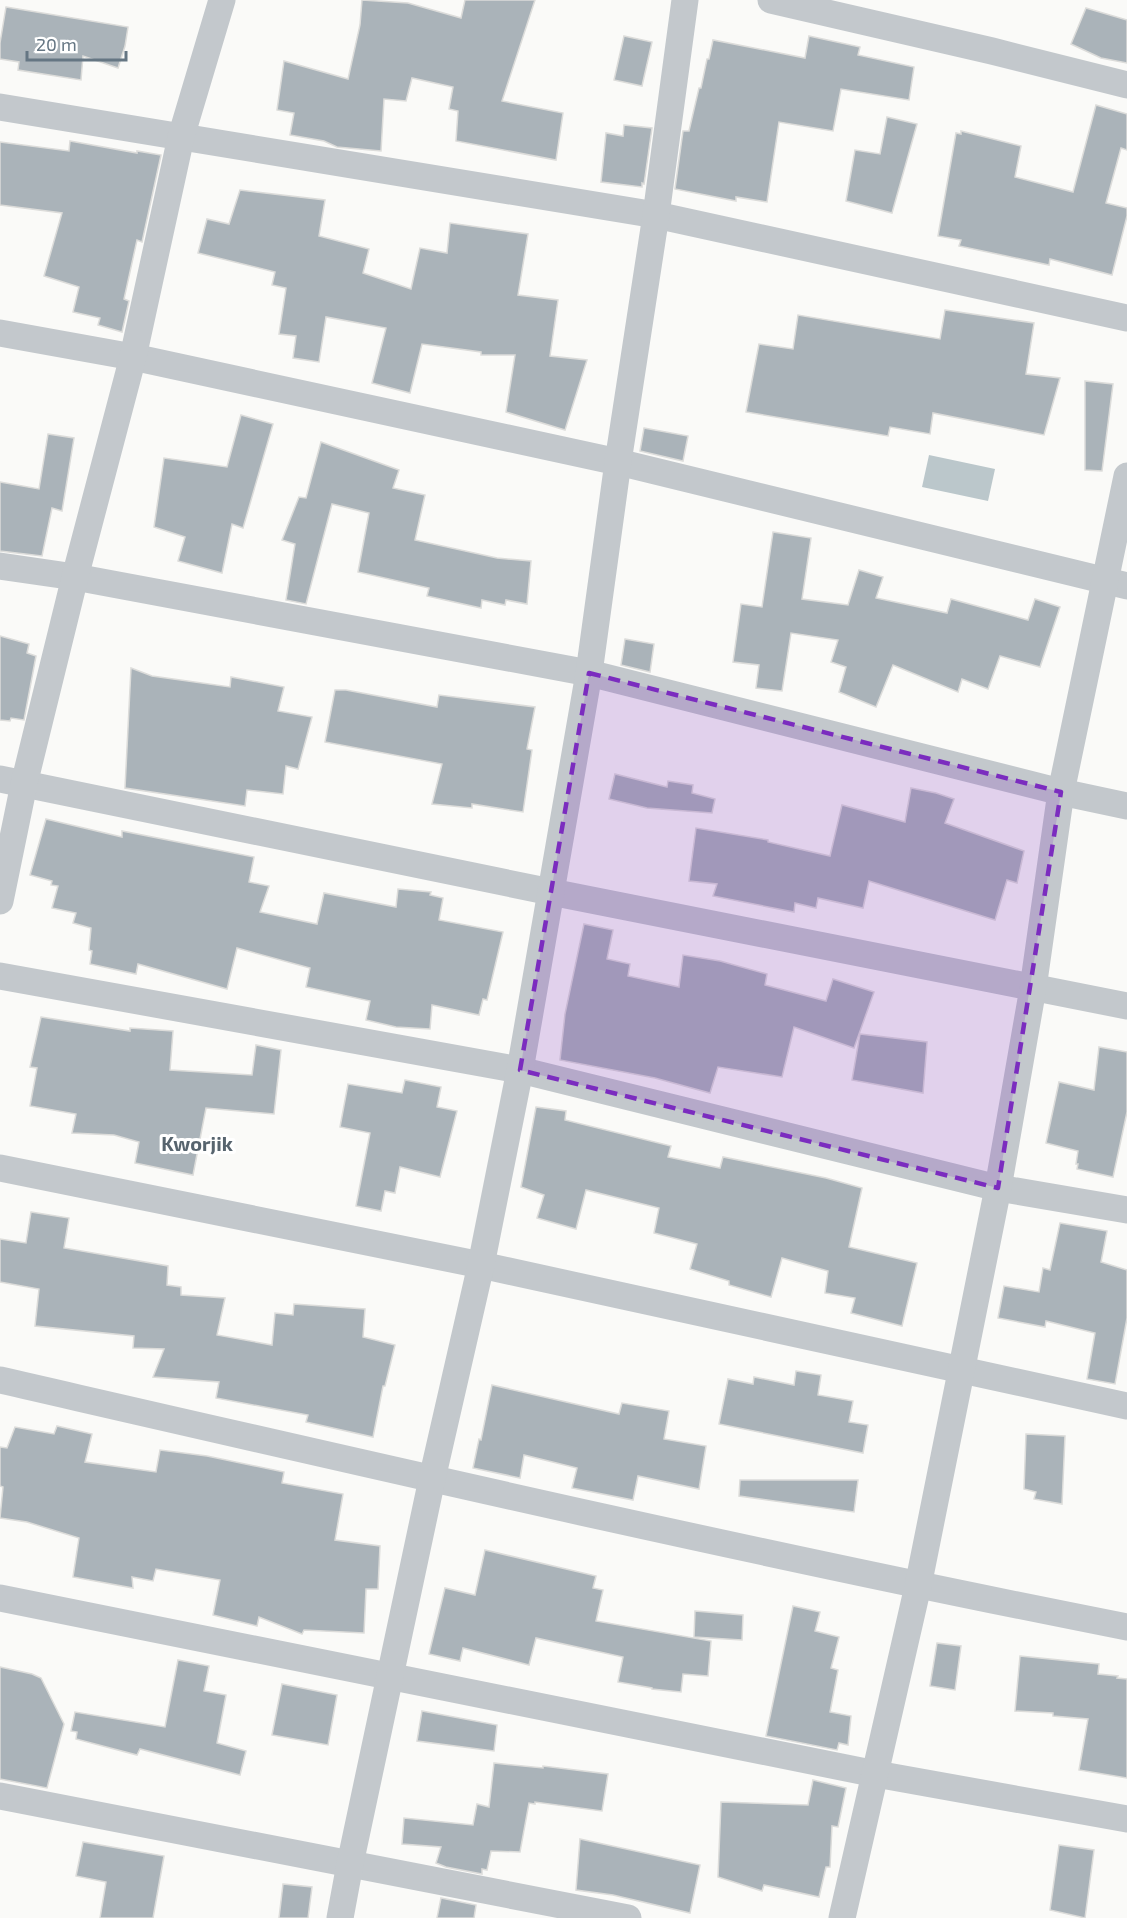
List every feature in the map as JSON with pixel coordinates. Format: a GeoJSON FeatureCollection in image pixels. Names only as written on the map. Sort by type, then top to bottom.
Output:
{"type":"FeatureCollection","features":[{"type":"Feature","properties":{"kind":"street"},"geometry":{"type":"LineString","coordinates":[[0,901],[12,782],[75,577],[133,357],[181,137],[222,0]]}},
{"type":"Feature","properties":{"kind":"street"},"geometry":{"type":"LineString","coordinates":[[340,1918],[432,1479],[481,1265],[520,1070],[589,673],[685,0]]}},
{"type":"Feature","properties":{"kind":"street"},"geometry":{"type":"LineString","coordinates":[[771,0],[1127,85]]}},
{"type":"Feature","properties":{"kind":"street"},"geometry":{"type":"LineString","coordinates":[[0,107],[656,215],[1127,318]]}},
{"type":"Feature","properties":{"kind":"street"},"geometry":{"type":"LineString","coordinates":[[0,333],[133,357],[618,462],[1115,584]]}},
{"type":"Feature","properties":{"kind":"street"},"geometry":{"type":"LineString","coordinates":[[842,1918],[918,1586],[998,1188],[1034,988],[1061,792],[1115,584],[1127,476]]}},
{"type":"Feature","properties":{"kind":"street"},"geometry":{"type":"LineString","coordinates":[[0,566],[75,577],[589,673],[1061,792],[1127,806]]}},
{"type":"Feature","properties":{"kind":"street"},"geometry":{"type":"LineString","coordinates":[[12,782],[1127,1006]]}},
{"type":"Feature","properties":{"kind":"street"},"geometry":{"type":"LineString","coordinates":[[0,976],[520,1070],[998,1188],[1127,1210]]}},
{"type":"Feature","properties":{"kind":"street"},"geometry":{"type":"LineString","coordinates":[[0,1168],[481,1265],[1127,1406]]}},
{"type":"Feature","properties":{"kind":"street"},"geometry":{"type":"LineString","coordinates":[[0,1380],[432,1479],[918,1586],[1127,1627]]}},
{"type":"Feature","properties":{"kind":"street"},"geometry":{"type":"LineString","coordinates":[[0,1598],[876,1774],[1127,1819]]}},
{"type":"Feature","properties":{"kind":"street"},"geometry":{"type":"LineString","coordinates":[[0,1796],[628,1918]]}},
{"type":"Feature","properties":{"kind":"highlighted area"},"geometry":{"type":"Polygon","coordinates":[[[589,673],[1061,792],[998,1188],[520,1070],[589,673]]]}},
{"type":"Feature","properties":{"kind":"shaded area"},"geometry":{"type":"Polygon","coordinates":[[[929,455],[995,469],[988,501],[922,487],[929,455]]]}},
{"type":"Feature","properties":{"kind":"building"},"geometry":{"type":"Polygon","coordinates":[[[362,0],[408,3],[461,18],[465,0],[535,0],[502,101],[563,113],[556,160],[456,141],[458,111],[449,109],[453,87],[412,78],[406,101],[384,99],[381,151],[337,147],[324,141],[290,135],[294,113],[277,110],[284,61],[348,79],[360,25],[362,0]]]}},
{"type":"Feature","properties":{"kind":"building"},"geometry":{"type":"Polygon","coordinates":[[[6,7],[128,27],[118,68],[83,56],[81,80],[18,70],[19,62],[0,59],[0,43],[6,7]]]}},
{"type":"Feature","properties":{"kind":"building"},"geometry":{"type":"Polygon","coordinates":[[[1086,8],[1127,20],[1127,63],[1101,58],[1071,44],[1086,8]]]}},
{"type":"Feature","properties":{"kind":"building"},"geometry":{"type":"Polygon","coordinates":[[[624,36],[652,42],[642,86],[614,80],[624,36]]]}},
{"type":"Feature","properties":{"kind":"building"},"geometry":{"type":"Polygon","coordinates":[[[809,36],[860,47],[858,55],[914,67],[909,100],[841,89],[833,131],[779,122],[767,202],[736,197],[736,201],[675,189],[683,131],[689,131],[713,40],[805,58],[809,36]]]}},
{"type":"Feature","properties":{"kind":"building"},"geometry":{"type":"Polygon","coordinates":[[[1096,105],[1127,114],[1127,150],[1121,148],[1106,203],[1127,208],[1112,275],[1050,259],[1049,265],[959,246],[961,240],[938,236],[956,133],[961,134],[961,131],[1021,146],[1015,177],[1073,192],[1096,105]]]}},
{"type":"Feature","properties":{"kind":"building"},"geometry":{"type":"Polygon","coordinates":[[[887,117],[917,124],[892,213],[846,201],[855,150],[880,154],[887,117]]]}},
{"type":"Feature","properties":{"kind":"building"},"geometry":{"type":"Polygon","coordinates":[[[624,125],[652,128],[642,187],[601,182],[606,133],[623,136],[624,125]]]}},
{"type":"Feature","properties":{"kind":"building"},"geometry":{"type":"Polygon","coordinates":[[[70,141],[161,155],[142,242],[137,240],[124,299],[129,301],[122,332],[98,325],[100,318],[73,312],[79,287],[44,276],[62,213],[0,205],[0,142],[69,151],[70,141]]]}},
{"type":"Feature","properties":{"kind":"building"},"geometry":{"type":"Polygon","coordinates":[[[240,190],[325,200],[319,236],[369,249],[363,273],[411,289],[420,248],[447,253],[450,223],[528,234],[518,295],[558,300],[550,356],[587,360],[565,430],[506,412],[515,355],[481,355],[481,352],[422,344],[410,393],[372,383],[386,328],[326,317],[319,362],[293,358],[296,336],[279,334],[286,288],[272,285],[275,272],[198,253],[207,219],[229,224],[240,190]]]}},
{"type":"Feature","properties":{"kind":"building"},"geometry":{"type":"Polygon","coordinates":[[[945,310],[1034,323],[1026,374],[1060,378],[1044,435],[933,413],[930,434],[890,427],[888,436],[746,412],[759,344],[793,349],[798,315],[940,339],[945,310]]]}},
{"type":"Feature","properties":{"kind":"building"},"geometry":{"type":"Polygon","coordinates":[[[1085,381],[1113,384],[1102,471],[1085,470],[1085,381]]]}},
{"type":"Feature","properties":{"kind":"building"},"geometry":{"type":"Polygon","coordinates":[[[241,415],[273,424],[243,528],[232,524],[222,573],[178,561],[185,537],[154,527],[164,458],[227,467],[241,415]]]}},
{"type":"Feature","properties":{"kind":"building"},"geometry":{"type":"Polygon","coordinates":[[[644,428],[688,436],[683,461],[640,451],[644,428]]]}},
{"type":"Feature","properties":{"kind":"building"},"geometry":{"type":"Polygon","coordinates":[[[48,434],[74,438],[62,511],[52,508],[42,556],[0,551],[0,482],[39,489],[48,434]]]}},
{"type":"Feature","properties":{"kind":"building"},"geometry":{"type":"Polygon","coordinates":[[[321,442],[399,470],[393,488],[425,495],[415,540],[497,558],[531,561],[527,604],[506,600],[505,605],[482,600],[481,608],[427,596],[429,588],[358,572],[369,513],[332,504],[306,604],[286,600],[295,544],[282,540],[299,497],[306,498],[321,442]]]}},
{"type":"Feature","properties":{"kind":"building"},"geometry":{"type":"Polygon","coordinates":[[[773,532],[811,538],[802,599],[848,605],[859,570],[883,577],[876,598],[947,613],[951,599],[1028,620],[1035,599],[1060,607],[1040,667],[1000,656],[988,689],[962,679],[958,692],[893,665],[876,707],[839,692],[846,667],[831,662],[838,640],[791,633],[782,691],[756,688],[759,665],[733,662],[741,604],[762,607],[773,532]]]}},
{"type":"Feature","properties":{"kind":"building"},"geometry":{"type":"Polygon","coordinates":[[[0,636],[29,644],[27,653],[36,656],[24,720],[11,718],[10,721],[0,720],[0,636]]]}},
{"type":"Feature","properties":{"kind":"building"},"geometry":{"type":"Polygon","coordinates":[[[625,639],[654,644],[650,672],[621,665],[625,639]]]}},
{"type":"Feature","properties":{"kind":"building"},"geometry":{"type":"Polygon","coordinates":[[[131,668],[152,676],[230,687],[231,677],[284,687],[278,711],[312,717],[298,769],[286,766],[283,794],[247,790],[245,806],[125,788],[131,668]]]}},
{"type":"Feature","properties":{"kind":"building"},"geometry":{"type":"Polygon","coordinates":[[[335,690],[346,690],[437,707],[439,695],[535,707],[527,749],[532,750],[523,812],[472,804],[472,808],[432,804],[442,764],[325,742],[335,690]]]}},
{"type":"Feature","properties":{"kind":"building"},"geometry":{"type":"Polygon","coordinates":[[[615,774],[667,787],[668,781],[693,785],[692,793],[715,799],[712,813],[647,808],[609,799],[615,774]]]}},
{"type":"Feature","properties":{"kind":"building"},"geometry":{"type":"Polygon","coordinates":[[[911,788],[954,799],[945,823],[1024,851],[1017,883],[1007,880],[995,920],[869,881],[863,908],[818,898],[816,908],[795,903],[794,912],[713,896],[717,884],[689,881],[696,828],[768,840],[768,842],[830,856],[842,805],[905,822],[911,788]]]}},
{"type":"Feature","properties":{"kind":"building"},"geometry":{"type":"Polygon","coordinates":[[[46,819],[122,837],[122,831],[254,857],[249,882],[269,886],[260,912],[317,924],[324,893],[396,907],[398,889],[431,892],[430,895],[443,898],[439,920],[503,932],[487,1000],[483,999],[479,1015],[432,1005],[430,1029],[396,1027],[366,1020],[370,1001],[306,987],[310,968],[237,948],[227,989],[138,964],[136,974],[90,964],[91,928],[73,923],[76,913],[52,908],[58,886],[51,885],[52,881],[30,875],[46,819]]]}},
{"type":"Feature","properties":{"kind":"building"},"geometry":{"type":"Polygon","coordinates":[[[584,924],[613,930],[607,959],[630,964],[628,976],[679,987],[683,955],[720,961],[767,974],[765,985],[826,1001],[833,979],[874,992],[854,1048],[794,1027],[782,1077],[718,1067],[710,1093],[655,1078],[560,1060],[565,1014],[584,924]]]}},
{"type":"Feature","properties":{"kind":"building"},"geometry":{"type":"Polygon","coordinates":[[[41,1017],[130,1031],[130,1028],[173,1031],[170,1070],[252,1075],[256,1045],[281,1050],[274,1114],[206,1108],[193,1175],[135,1163],[139,1142],[114,1135],[72,1133],[76,1114],[30,1106],[37,1068],[30,1067],[41,1017]]]}},
{"type":"Feature","properties":{"kind":"building"},"geometry":{"type":"Polygon","coordinates":[[[860,1034],[927,1042],[923,1093],[852,1080],[860,1034]]]}},
{"type":"Feature","properties":{"kind":"building"},"geometry":{"type":"Polygon","coordinates":[[[1099,1047],[1127,1052],[1127,1112],[1113,1177],[1077,1169],[1078,1151],[1046,1143],[1059,1082],[1094,1090],[1099,1047]]]}},
{"type":"Feature","properties":{"kind":"building"},"geometry":{"type":"Polygon","coordinates":[[[405,1080],[441,1087],[437,1107],[457,1111],[440,1177],[400,1167],[395,1193],[385,1191],[381,1211],[356,1206],[370,1133],[340,1127],[348,1084],[402,1093],[405,1080]]]}},
{"type":"Feature","properties":{"kind":"building"},"geometry":{"type":"Polygon","coordinates":[[[536,1107],[566,1111],[565,1120],[671,1146],[668,1157],[720,1168],[723,1157],[826,1178],[862,1188],[849,1247],[917,1263],[902,1326],[851,1313],[855,1298],[825,1293],[828,1271],[782,1258],[771,1297],[729,1285],[729,1281],[690,1269],[697,1244],[654,1233],[659,1208],[586,1190],[576,1229],[537,1218],[544,1195],[521,1187],[536,1107]]]}},
{"type":"Feature","properties":{"kind":"building"},"geometry":{"type":"Polygon","coordinates":[[[31,1212],[69,1218],[64,1248],[168,1266],[167,1285],[181,1287],[181,1295],[225,1298],[217,1335],[272,1345],[275,1313],[293,1315],[294,1304],[365,1309],[363,1337],[395,1345],[385,1386],[383,1386],[373,1437],[306,1422],[308,1415],[216,1398],[219,1382],[153,1377],[164,1349],[133,1348],[134,1336],[35,1326],[39,1289],[0,1282],[0,1239],[26,1243],[31,1212]]]}},
{"type":"Feature","properties":{"kind":"building"},"geometry":{"type":"Polygon","coordinates":[[[1060,1223],[1107,1231],[1101,1262],[1127,1270],[1127,1318],[1115,1384],[1087,1379],[1095,1333],[1046,1321],[1045,1327],[998,1318],[1004,1286],[1039,1292],[1043,1268],[1050,1270],[1060,1223]]]}},
{"type":"Feature","properties":{"kind":"building"},"geometry":{"type":"Polygon","coordinates":[[[796,1371],[821,1375],[818,1395],[853,1401],[849,1422],[868,1425],[863,1453],[719,1424],[728,1379],[753,1384],[754,1377],[794,1385],[796,1371]]]}},
{"type":"Feature","properties":{"kind":"building"},"geometry":{"type":"Polygon","coordinates":[[[492,1385],[619,1414],[622,1403],[669,1411],[664,1439],[706,1446],[699,1489],[638,1476],[633,1500],[572,1488],[577,1468],[524,1455],[520,1478],[473,1468],[492,1385]]]}},
{"type":"Feature","properties":{"kind":"building"},"geometry":{"type":"Polygon","coordinates":[[[57,1426],[92,1434],[85,1462],[156,1472],[160,1450],[207,1456],[284,1472],[282,1483],[343,1494],[335,1540],[380,1546],[378,1589],[366,1589],[364,1633],[304,1630],[302,1634],[259,1617],[257,1626],[213,1615],[220,1580],[156,1569],[153,1581],[132,1577],[133,1588],[73,1577],[79,1538],[27,1522],[0,1518],[3,1487],[0,1486],[0,1447],[7,1448],[15,1427],[54,1434],[57,1426]]]}},
{"type":"Feature","properties":{"kind":"building"},"geometry":{"type":"Polygon","coordinates":[[[1026,1434],[1065,1436],[1062,1504],[1034,1499],[1036,1492],[1024,1489],[1026,1434]]]}},
{"type":"Feature","properties":{"kind":"building"},"geometry":{"type":"Polygon","coordinates":[[[740,1480],[858,1480],[854,1512],[739,1496],[740,1480]]]}},
{"type":"Feature","properties":{"kind":"building"},"geometry":{"type":"Polygon","coordinates":[[[485,1550],[596,1576],[593,1588],[603,1590],[596,1621],[711,1641],[708,1676],[683,1674],[681,1692],[618,1682],[623,1657],[536,1638],[529,1665],[463,1648],[460,1661],[429,1654],[445,1588],[475,1595],[485,1550]]]}},
{"type":"Feature","properties":{"kind":"building"},"geometry":{"type":"Polygon","coordinates":[[[793,1606],[820,1612],[815,1631],[839,1637],[831,1668],[838,1670],[830,1712],[851,1716],[848,1745],[839,1743],[837,1750],[766,1736],[793,1606]]]}},
{"type":"Feature","properties":{"kind":"building"},"geometry":{"type":"Polygon","coordinates":[[[695,1611],[743,1615],[742,1640],[694,1637],[695,1611]]]}},
{"type":"Feature","properties":{"kind":"building"},"geometry":{"type":"Polygon","coordinates":[[[937,1643],[961,1646],[955,1690],[930,1686],[937,1643]]]}},
{"type":"Feature","properties":{"kind":"building"},"geometry":{"type":"Polygon","coordinates":[[[1020,1656],[1099,1664],[1098,1674],[1127,1679],[1127,1778],[1079,1770],[1088,1719],[1053,1716],[1053,1713],[1015,1711],[1020,1656]]]}},
{"type":"Feature","properties":{"kind":"building"},"geometry":{"type":"Polygon","coordinates":[[[178,1660],[209,1666],[204,1691],[226,1695],[217,1743],[246,1751],[240,1775],[140,1749],[137,1755],[76,1739],[77,1732],[71,1731],[75,1712],[165,1727],[178,1660]]]}},
{"type":"Feature","properties":{"kind":"building"},"geometry":{"type":"Polygon","coordinates":[[[0,1667],[41,1678],[64,1724],[47,1788],[0,1779],[0,1667]]]}},
{"type":"Feature","properties":{"kind":"building"},"geometry":{"type":"Polygon","coordinates":[[[282,1684],[337,1695],[328,1745],[272,1735],[282,1684]]]}},
{"type":"Feature","properties":{"kind":"building"},"geometry":{"type":"Polygon","coordinates":[[[422,1711],[497,1725],[494,1751],[417,1741],[422,1711]]]}},
{"type":"Feature","properties":{"kind":"building"},"geometry":{"type":"Polygon","coordinates":[[[494,1763],[608,1774],[602,1811],[529,1803],[520,1852],[491,1851],[487,1870],[482,1869],[482,1874],[436,1863],[441,1847],[402,1844],[404,1818],[473,1825],[477,1804],[489,1807],[494,1763]]]}},
{"type":"Feature","properties":{"kind":"building"},"geometry":{"type":"Polygon","coordinates":[[[813,1780],[846,1788],[838,1827],[832,1826],[830,1867],[826,1867],[819,1897],[764,1885],[762,1891],[718,1877],[721,1802],[808,1805],[813,1780]]]}},
{"type":"Feature","properties":{"kind":"building"},"geometry":{"type":"Polygon","coordinates":[[[580,1839],[700,1865],[690,1913],[613,1895],[576,1890],[580,1839]]]}},
{"type":"Feature","properties":{"kind":"building"},"geometry":{"type":"Polygon","coordinates":[[[83,1842],[164,1856],[153,1918],[100,1918],[106,1882],[76,1876],[83,1842]]]}},
{"type":"Feature","properties":{"kind":"building"},"geometry":{"type":"Polygon","coordinates":[[[1059,1845],[1094,1850],[1085,1918],[1050,1910],[1059,1845]]]}},
{"type":"Feature","properties":{"kind":"building"},"geometry":{"type":"Polygon","coordinates":[[[283,1884],[312,1887],[308,1918],[279,1918],[283,1884]]]}},
{"type":"Feature","properties":{"kind":"building"},"geometry":{"type":"Polygon","coordinates":[[[441,1898],[476,1905],[474,1918],[437,1918],[441,1898]]]}},
{"type":"Feature","properties":{"kind":"district","name":"Kworjik"},"geometry":{"type":"Point","coordinates":[197,1144]}}]}
